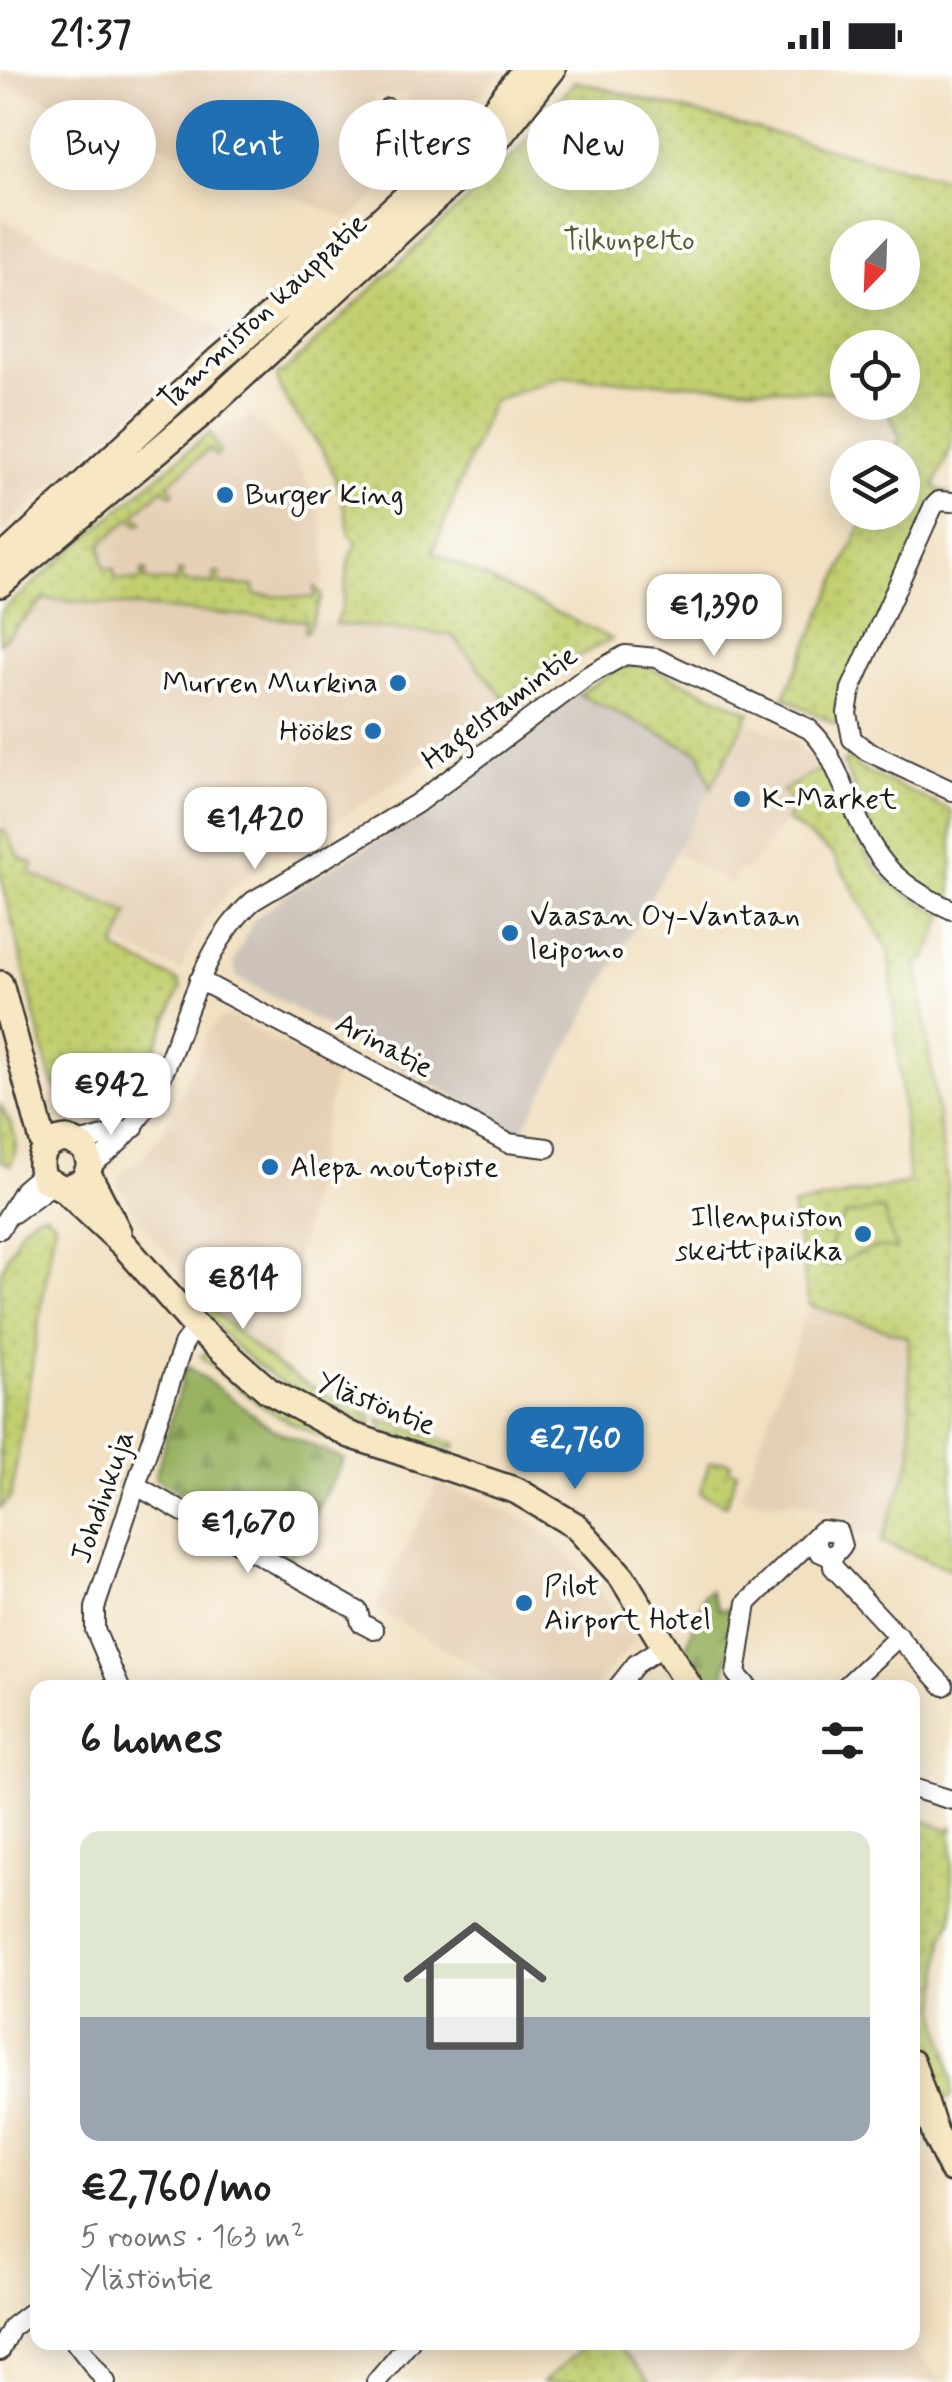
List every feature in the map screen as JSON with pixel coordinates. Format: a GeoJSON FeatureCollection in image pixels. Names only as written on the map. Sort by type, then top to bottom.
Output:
{"type":"FeatureCollection","features":[{"type":"Feature","properties":{"kind":"main road","name":"Tammiston kauppatie"},"geometry":{"type":"LineString","coordinates":[[502,100],[525,70]]}},
{"type":"Feature","properties":{"kind":"main road","name":"Tammiston kauppatie"},"geometry":{"type":"LineString","coordinates":[[507,126],[552,70]]}},
{"type":"Feature","properties":{"kind":"main road","name":"Tammiston kauppatie"},"geometry":{"type":"LineString","coordinates":[[0,560],[206,371],[427,190]]}},
{"type":"Feature","properties":{"kind":"main road","name":"Tammiston kauppatie"},"geometry":{"type":"LineString","coordinates":[[0,584],[201,414],[429,190]]}},
{"type":"Feature","properties":{"kind":"main road","name":"Ylästöntie"},"geometry":{"type":"LineString","coordinates":[[0,984],[22,1072],[66,1165],[124,1245],[195,1326],[269,1392],[306,1414],[376,1445],[507,1487],[554,1510],[576,1526],[609,1562],[685,1680]]}},
{"type":"Feature","properties":{"kind":"main road"},"geometry":{"type":"LineString","coordinates":[[920,2087],[937,2139],[952,2169]]}},
{"type":"Feature","properties":{"kind":"street"},"geometry":{"type":"LineString","coordinates":[[952,502],[939,501],[932,507],[851,689],[846,713],[852,739],[867,751],[952,790]]}},
{"type":"Feature","properties":{"kind":"street","name":"Hagelstamintie"},"geometry":{"type":"LineString","coordinates":[[3,1225],[24,1188],[66,1165],[115,1149],[134,1128],[144,1114],[199,980],[225,930],[253,901],[416,804],[612,659],[625,655],[656,658],[809,730],[827,750],[879,860],[909,888],[952,910]]}},
{"type":"Feature","properties":{"kind":"street"},"geometry":{"type":"LineString","coordinates":[[827,750],[852,739]]}},
{"type":"Feature","properties":{"kind":"street","name":"Arinatie"},"geometry":{"type":"LineString","coordinates":[[199,980],[508,1142],[546,1148]]}},
{"type":"Feature","properties":{"kind":"street","name":"Johdinkuja"},"geometry":{"type":"LineString","coordinates":[[117,1680],[93,1618],[184,1344],[195,1326]]}},
{"type":"Feature","properties":{"kind":"street"},"geometry":{"type":"LineString","coordinates":[[137,1486],[358,1611],[361,1623],[374,1630]]}},
{"type":"Feature","properties":{"kind":"street"},"geometry":{"type":"LineString","coordinates":[[742,1680],[736,1674],[747,1602],[816,1539],[819,1552],[832,1555],[832,1567],[944,1686]]}},
{"type":"Feature","properties":{"kind":"street"},"geometry":{"type":"LineString","coordinates":[[852,1680],[898,1636]]}},
{"type":"Feature","properties":{"kind":"street"},"geometry":{"type":"LineString","coordinates":[[623,1680],[636,1664],[665,1644]]}},
{"type":"Feature","properties":{"kind":"street"},"geometry":{"type":"LineString","coordinates":[[920,1790],[952,1800]]}},
{"type":"Feature","properties":{"kind":"street"},"geometry":{"type":"LineString","coordinates":[[0,2351],[12,2327],[30,2313]]}},
{"type":"Feature","properties":{"kind":"street"},"geometry":{"type":"LineString","coordinates":[[81,2350],[106,2382]]}},
{"type":"Feature","properties":{"kind":"street"},"geometry":{"type":"LineString","coordinates":[[376,2382],[403,2350]]}},
{"type":"Feature","properties":{"kind":"shaded area"},"geometry":{"type":"Polygon","coordinates":[[[0,70],[502,70],[475,100],[407,100],[405,92],[372,96],[373,100],[339,100],[339,190],[381,190],[350,219],[276,190],[319,190],[319,100],[176,100],[176,150],[156,143],[156,100],[48,100],[0,81],[0,70]]]}},
{"type":"Feature","properties":{"kind":"shaded area"},"geometry":{"type":"Polygon","coordinates":[[[0,218],[223,331],[0,531],[0,218]]]}},
{"type":"Feature","properties":{"kind":"shaded area"},"geometry":{"type":"Polygon","coordinates":[[[251,415],[291,453],[324,528],[325,571],[312,622],[453,635],[512,708],[235,885],[204,920],[180,971],[118,942],[128,916],[19,874],[0,837],[0,643],[56,581],[227,425],[242,423],[251,415]]]}},
{"type":"Feature","properties":{"kind":"shaded area"},"geometry":{"type":"Polygon","coordinates":[[[578,694],[700,753],[711,788],[521,1133],[237,977],[234,962],[253,920],[287,894],[382,838],[578,694]]]}},
{"type":"Feature","properties":{"kind":"shaded area"},"geometry":{"type":"Polygon","coordinates":[[[746,719],[797,743],[815,763],[817,771],[783,791],[796,808],[748,868],[737,871],[731,884],[676,853],[746,719]]]}},
{"type":"Feature","properties":{"kind":"shaded area"},"geometry":{"type":"Polygon","coordinates":[[[231,1017],[335,1072],[276,1365],[219,1316],[154,1238],[118,1184],[119,1176],[164,1131],[208,1032],[219,1019],[231,1017]]]}},
{"type":"Feature","properties":{"kind":"shaded area"},"geometry":{"type":"Polygon","coordinates":[[[809,1305],[908,1337],[912,1457],[885,1532],[854,1535],[833,1513],[799,1500],[766,1503],[741,1496],[809,1305]]]}},
{"type":"Feature","properties":{"kind":"shaded area"},"geometry":{"type":"Polygon","coordinates":[[[438,1483],[536,1525],[564,1550],[636,1639],[600,1680],[498,1680],[375,1608],[438,1483]]]}},
{"type":"Feature","properties":{"kind":"shaded area"},"geometry":{"type":"Polygon","coordinates":[[[621,2350],[742,2350],[705,2382],[651,2382],[621,2350]]]}},
{"type":"Feature","properties":{"kind":"shaded area"},"geometry":{"type":"Polygon","coordinates":[[[762,2350],[915,2350],[944,2382],[734,2382],[732,2377],[762,2350]]]}},
{"type":"Feature","properties":{"kind":"green space","name":"Tilkunpelto"},"geometry":{"type":"Polygon","coordinates":[[[575,81],[647,100],[560,100],[575,81]]]}},
{"type":"Feature","properties":{"kind":"green space","name":"Tilkunpelto"},"geometry":{"type":"Polygon","coordinates":[[[659,103],[952,181],[952,445],[934,487],[950,494],[942,494],[841,724],[784,697],[859,530],[920,530],[920,440],[899,440],[892,420],[920,420],[920,330],[830,330],[830,392],[562,377],[492,401],[433,552],[612,639],[579,656],[514,710],[452,635],[335,624],[357,541],[350,537],[342,498],[328,461],[284,396],[277,374],[284,372],[477,190],[507,190],[507,161],[527,140],[527,190],[659,190],[659,103]]]}},
{"type":"Feature","properties":{"kind":"green space"},"geometry":{"type":"Polygon","coordinates":[[[210,432],[220,453],[216,456],[209,449],[168,484],[174,492],[171,495],[163,488],[135,514],[143,522],[139,525],[131,518],[101,544],[104,568],[114,569],[115,579],[141,581],[142,570],[146,570],[146,581],[177,582],[179,571],[183,572],[183,582],[214,584],[215,573],[220,573],[220,584],[254,586],[255,595],[314,598],[315,587],[321,599],[307,632],[306,621],[44,599],[0,643],[0,612],[210,432]]]}},
{"type":"Feature","properties":{"kind":"green space"},"geometry":{"type":"Polygon","coordinates":[[[636,664],[750,712],[711,788],[700,753],[578,694],[620,668],[636,664]]]}},
{"type":"Feature","properties":{"kind":"green space"},"geometry":{"type":"Polygon","coordinates":[[[852,758],[858,768],[952,811],[952,903],[912,882],[877,842],[843,762],[852,758]]]}},
{"type":"Feature","properties":{"kind":"green space"},"geometry":{"type":"Polygon","coordinates":[[[827,770],[867,856],[888,882],[944,916],[926,960],[917,962],[947,1183],[952,1335],[952,1570],[881,1542],[912,1457],[908,1337],[809,1305],[792,1206],[909,1183],[889,951],[833,854],[786,820],[796,808],[782,791],[817,771],[827,770]]]}},
{"type":"Feature","properties":{"kind":"green space"},"geometry":{"type":"Polygon","coordinates":[[[0,829],[20,858],[33,864],[30,874],[129,913],[115,949],[178,981],[181,987],[132,1104],[110,1122],[75,1108],[51,1079],[0,872],[0,829]]]}},
{"type":"Feature","properties":{"kind":"green space"},"geometry":{"type":"Polygon","coordinates":[[[0,1105],[16,1142],[10,1165],[0,1160],[0,1105]]]}},
{"type":"Feature","properties":{"kind":"green space","name":"Illenpuiston skeittipaikka"},"geometry":{"type":"Polygon","coordinates":[[[883,1209],[896,1250],[874,1249],[840,1263],[823,1265],[837,1227],[847,1215],[883,1209]]]}},
{"type":"Feature","properties":{"kind":"green space"},"geometry":{"type":"Polygon","coordinates":[[[45,1213],[55,1222],[54,1229],[11,1497],[0,1508],[0,1272],[22,1227],[45,1213]]]}},
{"type":"Feature","properties":{"kind":"green space"},"geometry":{"type":"Polygon","coordinates":[[[202,1296],[258,1351],[324,1394],[372,1416],[371,1425],[297,1392],[251,1361],[214,1322],[199,1300],[202,1296]]]}},
{"type":"Feature","properties":{"kind":"green space"},"geometry":{"type":"Polygon","coordinates":[[[209,1351],[326,1432],[324,1437],[273,1413],[244,1392],[201,1356],[209,1351]]]}},
{"type":"Feature","properties":{"kind":"green space"},"geometry":{"type":"Polygon","coordinates":[[[186,1365],[273,1429],[344,1459],[290,1559],[155,1478],[186,1365]]]}},
{"type":"Feature","properties":{"kind":"green space"},"geometry":{"type":"Polygon","coordinates":[[[379,1419],[456,1444],[454,1449],[416,1442],[383,1430],[379,1419]]]}},
{"type":"Feature","properties":{"kind":"green space"},"geometry":{"type":"Polygon","coordinates":[[[709,1463],[731,1463],[729,1469],[737,1472],[726,1505],[700,1494],[709,1463]]]}},
{"type":"Feature","properties":{"kind":"green space"},"geometry":{"type":"Polygon","coordinates":[[[710,1590],[719,1610],[739,1607],[726,1680],[711,1680],[686,1648],[704,1594],[710,1590]]]}},
{"type":"Feature","properties":{"kind":"green space"},"geometry":{"type":"Polygon","coordinates":[[[920,1819],[950,1830],[952,1827],[952,1920],[943,1939],[938,2012],[952,2097],[935,2102],[920,2052],[920,1819]]]}},
{"type":"Feature","properties":{"kind":"green space"},"geometry":{"type":"Polygon","coordinates":[[[580,2350],[621,2350],[651,2382],[543,2382],[580,2350]]]}},
{"type":"Feature","properties":{"kind":"place","name":"Burger King"},"geometry":{"type":"Point","coordinates":[225,495]}},
{"type":"Feature","properties":{"kind":"place","name":"Murren Murkina"},"geometry":{"type":"Point","coordinates":[398,683]}},
{"type":"Feature","properties":{"kind":"place","name":"Hööks"},"geometry":{"type":"Point","coordinates":[373,731]}},
{"type":"Feature","properties":{"kind":"place","name":"K-Market"},"geometry":{"type":"Point","coordinates":[742,799]}},
{"type":"Feature","properties":{"kind":"place","name":"Vaasan Oy-Vantaan leipomo"},"geometry":{"type":"Point","coordinates":[510,933]}},
{"type":"Feature","properties":{"kind":"place","name":"Alepa noutopiste"},"geometry":{"type":"Point","coordinates":[270,1167]}},
{"type":"Feature","properties":{"kind":"place","name":"Illenpuiston skeittipaikka"},"geometry":{"type":"Point","coordinates":[863,1234]}},
{"type":"Feature","properties":{"kind":"place","name":"Pilot Airport Hotel"},"geometry":{"type":"Point","coordinates":[524,1603]}}]}
